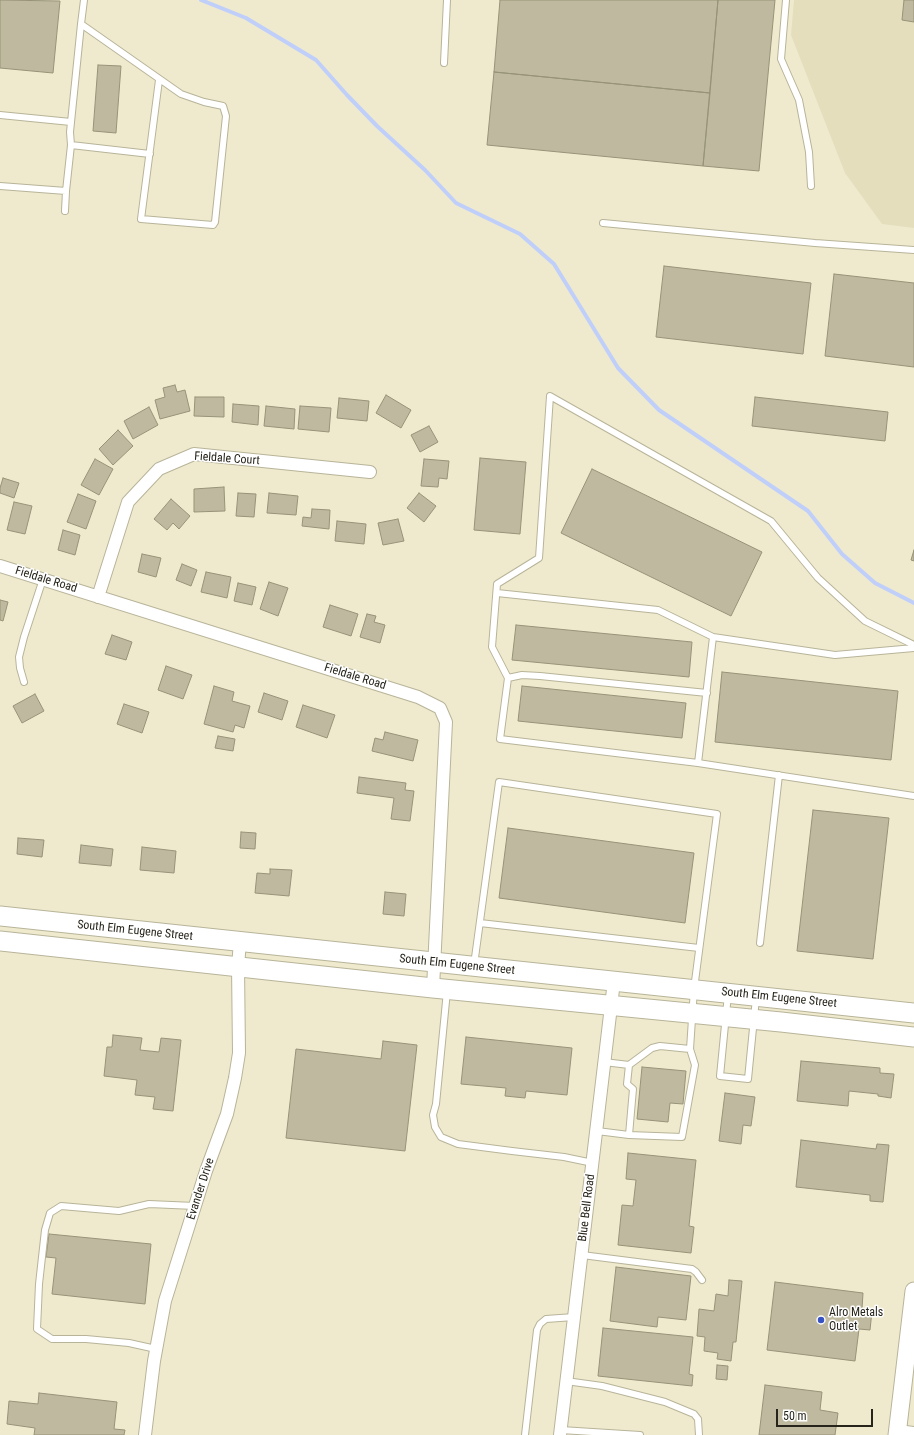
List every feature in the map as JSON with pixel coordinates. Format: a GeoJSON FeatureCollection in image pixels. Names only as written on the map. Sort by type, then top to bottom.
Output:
{"type":"FeatureCollection","features":[{"type":"Feature","properties":{"kind":"main road","name":"South Elm Eugene Street"},"geometry":{"type":"LineString","coordinates":[[0,916],[914,1013]]}},
{"type":"Feature","properties":{"kind":"main road","name":"South Elm Eugene Street"},"geometry":{"type":"LineString","coordinates":[[0,941],[440,988],[726,1016],[914,1037]]}},
{"type":"Feature","properties":{"kind":"main road"},"geometry":{"type":"LineString","coordinates":[[903,1433],[914,1291]]}},
{"type":"Feature","properties":{"kind":"street","name":"Fieldale Court"},"geometry":{"type":"LineString","coordinates":[[98,597],[128,502],[159,469],[194,454],[370,472]]}},
{"type":"Feature","properties":{"kind":"street","name":"Fieldale Road"},"geometry":{"type":"LineString","coordinates":[[0,566],[418,697],[440,708],[446,722],[434,962],[440,988]]}},
{"type":"Feature","properties":{"kind":"street","name":"Evander Drive"},"geometry":{"type":"LineString","coordinates":[[145,1435],[156,1349],[165,1301],[195,1206],[227,1114],[238,1060],[238,966],[240,942]]}},
{"type":"Feature","properties":{"kind":"street","name":"Blue Bell Road"},"geometry":{"type":"LineString","coordinates":[[560,1432],[614,981]]}},
{"type":"Feature","properties":{"kind":"lane"},"geometry":{"type":"LineString","coordinates":[[65,211],[71,145],[71,122],[84,0]]}},
{"type":"Feature","properties":{"kind":"lane"},"geometry":{"type":"LineString","coordinates":[[444,62],[447,0]]}},
{"type":"Feature","properties":{"kind":"lane"},"geometry":{"type":"LineString","coordinates":[[786,0],[781,60],[799,100],[809,152],[811,186]]}},
{"type":"Feature","properties":{"kind":"lane"},"geometry":{"type":"LineString","coordinates":[[81,24],[181,94],[204,102],[224,106],[226,116],[215,222],[213,225],[142,219],[159,80]]}},
{"type":"Feature","properties":{"kind":"lane"},"geometry":{"type":"LineString","coordinates":[[0,115],[71,122]]}},
{"type":"Feature","properties":{"kind":"lane"},"geometry":{"type":"LineString","coordinates":[[71,145],[150,154]]}},
{"type":"Feature","properties":{"kind":"lane"},"geometry":{"type":"LineString","coordinates":[[0,186],[66,191]]}},
{"type":"Feature","properties":{"kind":"lane"},"geometry":{"type":"LineString","coordinates":[[602,223],[815,243],[914,250]]}},
{"type":"Feature","properties":{"kind":"lane"},"geometry":{"type":"LineString","coordinates":[[914,646],[865,621],[818,578],[771,521],[550,396],[539,558],[497,584],[492,647],[508,678],[500,739],[698,763],[914,796]]}},
{"type":"Feature","properties":{"kind":"lane"},"geometry":{"type":"LineString","coordinates":[[24,682],[19,657],[42,579]]}},
{"type":"Feature","properties":{"kind":"lane"},"geometry":{"type":"LineString","coordinates":[[497,593],[658,610],[713,637],[834,654],[914,646]]}},
{"type":"Feature","properties":{"kind":"lane"},"geometry":{"type":"LineString","coordinates":[[698,763],[713,637]]}},
{"type":"Feature","properties":{"kind":"lane"},"geometry":{"type":"LineString","coordinates":[[508,678],[522,675],[540,676],[707,693]]}},
{"type":"Feature","properties":{"kind":"lane"},"geometry":{"type":"LineString","coordinates":[[760,943],[779,775]]}},
{"type":"Feature","properties":{"kind":"lane"},"geometry":{"type":"LineString","coordinates":[[474,966],[499,782],[717,814],[694,989],[690,1049],[695,1065],[682,1137],[597,1131]]}},
{"type":"Feature","properties":{"kind":"lane"},"geometry":{"type":"LineString","coordinates":[[480,923],[699,948]]}},
{"type":"Feature","properties":{"kind":"lane"},"geometry":{"type":"LineString","coordinates":[[440,988],[436,1098],[433,1115],[435,1127],[441,1137],[458,1144],[564,1156],[592,1163]]}},
{"type":"Feature","properties":{"kind":"lane"},"geometry":{"type":"LineString","coordinates":[[728,993],[720,1076],[748,1079],[756,996]]}},
{"type":"Feature","properties":{"kind":"lane"},"geometry":{"type":"LineString","coordinates":[[629,1134],[634,1089],[627,1084],[630,1065],[652,1048],[660,1046],[690,1049]]}},
{"type":"Feature","properties":{"kind":"lane"},"geometry":{"type":"LineString","coordinates":[[604,1062],[630,1065]]}},
{"type":"Feature","properties":{"kind":"lane"},"geometry":{"type":"LineString","coordinates":[[156,1349],[86,1339],[52,1339],[37,1330],[39,1284],[45,1230],[50,1213],[61,1206],[119,1211],[149,1204],[195,1206]]}},
{"type":"Feature","properties":{"kind":"lane"},"geometry":{"type":"LineString","coordinates":[[582,1255],[692,1269],[702,1280]]}},
{"type":"Feature","properties":{"kind":"lane"},"geometry":{"type":"LineString","coordinates":[[525,1435],[537,1330],[540,1324],[546,1319],[574,1317]]}},
{"type":"Feature","properties":{"kind":"lane"},"geometry":{"type":"LineString","coordinates":[[566,1381],[602,1386],[673,1405],[694,1414],[698,1419],[699,1435]]}},
{"type":"Feature","properties":{"kind":"lane"},"geometry":{"type":"LineString","coordinates":[[560,1432],[640,1435]]}},
{"type":"Feature","properties":{"kind":"shaded area"},"geometry":{"type":"Polygon","coordinates":[[[794,0],[914,0],[914,228],[882,224],[845,173],[791,35],[794,0]]]}},
{"type":"Feature","properties":{"kind":"building"},"geometry":{"type":"Polygon","coordinates":[[[0,0],[60,1],[53,73],[0,68],[0,0]]]}},
{"type":"Feature","properties":{"kind":"building"},"geometry":{"type":"Polygon","coordinates":[[[500,0],[718,0],[710,93],[494,72],[500,0]]]}},
{"type":"Feature","properties":{"kind":"building"},"geometry":{"type":"Polygon","coordinates":[[[718,0],[775,0],[759,171],[703,166],[718,0]]]}},
{"type":"Feature","properties":{"kind":"building"},"geometry":{"type":"Polygon","coordinates":[[[904,0],[914,0],[914,22],[902,20],[904,0]]]}},
{"type":"Feature","properties":{"kind":"building"},"geometry":{"type":"Polygon","coordinates":[[[98,65],[121,66],[116,133],[93,131],[98,65]]]}},
{"type":"Feature","properties":{"kind":"building"},"geometry":{"type":"Polygon","coordinates":[[[494,72],[710,93],[703,166],[487,145],[494,72]]]}},
{"type":"Feature","properties":{"kind":"building"},"geometry":{"type":"Polygon","coordinates":[[[664,266],[811,283],[803,354],[656,337],[664,266]]]}},
{"type":"Feature","properties":{"kind":"building"},"geometry":{"type":"Polygon","coordinates":[[[834,274],[914,283],[914,367],[825,356],[834,274]]]}},
{"type":"Feature","properties":{"kind":"building"},"geometry":{"type":"Polygon","coordinates":[[[175,385],[177,392],[185,390],[190,411],[160,419],[155,400],[165,397],[163,388],[175,385]]]}},
{"type":"Feature","properties":{"kind":"building"},"geometry":{"type":"Polygon","coordinates":[[[386,395],[411,410],[401,428],[376,413],[386,395]]]}},
{"type":"Feature","properties":{"kind":"building"},"geometry":{"type":"Polygon","coordinates":[[[195,397],[224,397],[224,417],[194,416],[195,397]]]}},
{"type":"Feature","properties":{"kind":"building"},"geometry":{"type":"Polygon","coordinates":[[[755,397],[888,412],[885,441],[752,426],[755,397]]]}},
{"type":"Feature","properties":{"kind":"building"},"geometry":{"type":"Polygon","coordinates":[[[339,398],[369,401],[367,421],[337,418],[339,398]]]}},
{"type":"Feature","properties":{"kind":"building"},"geometry":{"type":"Polygon","coordinates":[[[233,404],[259,406],[258,425],[232,422],[233,404]]]}},
{"type":"Feature","properties":{"kind":"building"},"geometry":{"type":"Polygon","coordinates":[[[266,406],[295,409],[294,429],[264,426],[266,406]]]}},
{"type":"Feature","properties":{"kind":"building"},"geometry":{"type":"Polygon","coordinates":[[[300,406],[331,408],[329,432],[298,429],[300,406]]]}},
{"type":"Feature","properties":{"kind":"building"},"geometry":{"type":"Polygon","coordinates":[[[149,407],[158,425],[133,439],[124,421],[149,407]]]}},
{"type":"Feature","properties":{"kind":"building"},"geometry":{"type":"Polygon","coordinates":[[[429,426],[438,442],[420,452],[411,435],[429,426]]]}},
{"type":"Feature","properties":{"kind":"building"},"geometry":{"type":"Polygon","coordinates":[[[118,430],[133,446],[113,465],[99,449],[118,430]]]}},
{"type":"Feature","properties":{"kind":"building"},"geometry":{"type":"Polygon","coordinates":[[[480,458],[526,462],[520,534],[474,530],[480,458]]]}},
{"type":"Feature","properties":{"kind":"building"},"geometry":{"type":"Polygon","coordinates":[[[95,459],[113,469],[99,495],[81,485],[95,459]]]}},
{"type":"Feature","properties":{"kind":"building"},"geometry":{"type":"Polygon","coordinates":[[[424,459],[449,461],[447,479],[439,478],[438,487],[421,486],[424,459]]]}},
{"type":"Feature","properties":{"kind":"building"},"geometry":{"type":"Polygon","coordinates":[[[592,469],[762,552],[731,616],[561,533],[592,469]]]}},
{"type":"Feature","properties":{"kind":"building"},"geometry":{"type":"Polygon","coordinates":[[[3,478],[19,483],[14,498],[0,493],[3,478]]]}},
{"type":"Feature","properties":{"kind":"building"},"geometry":{"type":"Polygon","coordinates":[[[224,487],[225,511],[194,512],[194,489],[224,487]]]}},
{"type":"Feature","properties":{"kind":"building"},"geometry":{"type":"Polygon","coordinates":[[[238,493],[256,494],[254,517],[236,516],[238,493]]]}},
{"type":"Feature","properties":{"kind":"building"},"geometry":{"type":"Polygon","coordinates":[[[269,493],[298,496],[296,515],[267,513],[269,493]]]}},
{"type":"Feature","properties":{"kind":"building"},"geometry":{"type":"Polygon","coordinates":[[[419,493],[436,506],[424,522],[407,508],[419,493]]]}},
{"type":"Feature","properties":{"kind":"building"},"geometry":{"type":"Polygon","coordinates":[[[78,494],[96,501],[86,529],[67,522],[78,494]]]}},
{"type":"Feature","properties":{"kind":"building"},"geometry":{"type":"Polygon","coordinates":[[[171,499],[190,516],[179,529],[173,523],[167,530],[154,519],[171,499]]]}},
{"type":"Feature","properties":{"kind":"building"},"geometry":{"type":"Polygon","coordinates":[[[14,502],[32,506],[25,534],[7,530],[14,502]]]}},
{"type":"Feature","properties":{"kind":"building"},"geometry":{"type":"Polygon","coordinates":[[[312,509],[330,510],[329,529],[302,526],[303,517],[311,518],[312,509]]]}},
{"type":"Feature","properties":{"kind":"building"},"geometry":{"type":"Polygon","coordinates":[[[398,519],[404,541],[383,545],[378,523],[398,519]]]}},
{"type":"Feature","properties":{"kind":"building"},"geometry":{"type":"Polygon","coordinates":[[[337,521],[366,524],[364,544],[335,541],[337,521]]]}},
{"type":"Feature","properties":{"kind":"building"},"geometry":{"type":"Polygon","coordinates":[[[63,530],[80,535],[75,555],[58,550],[63,530]]]}},
{"type":"Feature","properties":{"kind":"building"},"geometry":{"type":"Polygon","coordinates":[[[914,550],[914,561],[911,560],[914,550]]]}},
{"type":"Feature","properties":{"kind":"building"},"geometry":{"type":"Polygon","coordinates":[[[142,554],[161,558],[156,577],[138,572],[142,554]]]}},
{"type":"Feature","properties":{"kind":"building"},"geometry":{"type":"Polygon","coordinates":[[[182,564],[197,570],[191,586],[176,580],[182,564]]]}},
{"type":"Feature","properties":{"kind":"building"},"geometry":{"type":"Polygon","coordinates":[[[206,572],[231,577],[227,598],[201,592],[206,572]]]}},
{"type":"Feature","properties":{"kind":"building"},"geometry":{"type":"Polygon","coordinates":[[[269,582],[288,588],[278,616],[260,609],[269,582]]]}},
{"type":"Feature","properties":{"kind":"building"},"geometry":{"type":"Polygon","coordinates":[[[238,583],[256,587],[252,605],[234,601],[238,583]]]}},
{"type":"Feature","properties":{"kind":"building"},"geometry":{"type":"Polygon","coordinates":[[[0,600],[8,602],[3,621],[0,620],[0,600]]]}},
{"type":"Feature","properties":{"kind":"building"},"geometry":{"type":"Polygon","coordinates":[[[330,605],[358,614],[351,636],[323,627],[330,605]]]}},
{"type":"Feature","properties":{"kind":"building"},"geometry":{"type":"Polygon","coordinates":[[[367,614],[376,616],[374,622],[385,625],[380,643],[360,637],[367,614]]]}},
{"type":"Feature","properties":{"kind":"building"},"geometry":{"type":"Polygon","coordinates":[[[516,625],[692,642],[689,677],[512,660],[516,625]]]}},
{"type":"Feature","properties":{"kind":"building"},"geometry":{"type":"Polygon","coordinates":[[[112,635],[132,642],[126,660],[105,654],[112,635]]]}},
{"type":"Feature","properties":{"kind":"building"},"geometry":{"type":"Polygon","coordinates":[[[166,666],[192,675],[183,699],[158,690],[166,666]]]}},
{"type":"Feature","properties":{"kind":"building"},"geometry":{"type":"Polygon","coordinates":[[[722,672],[898,691],[891,760],[715,742],[722,672]]]}},
{"type":"Feature","properties":{"kind":"building"},"geometry":{"type":"Polygon","coordinates":[[[214,686],[234,692],[232,701],[250,706],[244,728],[235,725],[233,732],[204,724],[214,686]]]}},
{"type":"Feature","properties":{"kind":"building"},"geometry":{"type":"Polygon","coordinates":[[[522,686],[686,703],[682,738],[518,721],[522,686]]]}},
{"type":"Feature","properties":{"kind":"building"},"geometry":{"type":"Polygon","coordinates":[[[264,693],[288,701],[282,720],[258,712],[264,693]]]}},
{"type":"Feature","properties":{"kind":"building"},"geometry":{"type":"Polygon","coordinates":[[[35,694],[44,711],[22,723],[13,706],[35,694]]]}},
{"type":"Feature","properties":{"kind":"building"},"geometry":{"type":"Polygon","coordinates":[[[124,704],[149,712],[142,733],[117,724],[124,704]]]}},
{"type":"Feature","properties":{"kind":"building"},"geometry":{"type":"Polygon","coordinates":[[[303,705],[335,715],[327,738],[296,727],[303,705]]]}},
{"type":"Feature","properties":{"kind":"building"},"geometry":{"type":"Polygon","coordinates":[[[385,732],[418,740],[413,761],[372,751],[375,738],[383,740],[385,732]]]}},
{"type":"Feature","properties":{"kind":"building"},"geometry":{"type":"Polygon","coordinates":[[[218,736],[235,739],[233,751],[215,748],[218,736]]]}},
{"type":"Feature","properties":{"kind":"building"},"geometry":{"type":"Polygon","coordinates":[[[359,777],[406,783],[405,790],[414,791],[410,821],[391,819],[394,798],[357,793],[359,777]]]}},
{"type":"Feature","properties":{"kind":"building"},"geometry":{"type":"Polygon","coordinates":[[[813,810],[889,818],[873,959],[797,951],[813,810]]]}},
{"type":"Feature","properties":{"kind":"building"},"geometry":{"type":"Polygon","coordinates":[[[508,828],[694,853],[685,923],[499,898],[508,828]]]}},
{"type":"Feature","properties":{"kind":"building"},"geometry":{"type":"Polygon","coordinates":[[[241,832],[256,833],[255,849],[240,848],[241,832]]]}},
{"type":"Feature","properties":{"kind":"building"},"geometry":{"type":"Polygon","coordinates":[[[18,838],[44,840],[42,857],[17,854],[18,838]]]}},
{"type":"Feature","properties":{"kind":"building"},"geometry":{"type":"Polygon","coordinates":[[[81,845],[113,849],[111,866],[79,863],[81,845]]]}},
{"type":"Feature","properties":{"kind":"building"},"geometry":{"type":"Polygon","coordinates":[[[142,847],[176,851],[174,873],[140,870],[142,847]]]}},
{"type":"Feature","properties":{"kind":"building"},"geometry":{"type":"Polygon","coordinates":[[[270,869],[292,870],[289,896],[255,893],[257,873],[270,874],[270,869]]]}},
{"type":"Feature","properties":{"kind":"building"},"geometry":{"type":"Polygon","coordinates":[[[385,892],[406,894],[404,916],[383,914],[385,892]]]}},
{"type":"Feature","properties":{"kind":"building"},"geometry":{"type":"Polygon","coordinates":[[[113,1035],[142,1038],[140,1050],[159,1052],[161,1038],[181,1040],[173,1111],[153,1109],[155,1097],[135,1095],[137,1080],[104,1076],[107,1047],[112,1047],[113,1035]]]}},
{"type":"Feature","properties":{"kind":"building"},"geometry":{"type":"Polygon","coordinates":[[[466,1037],[572,1048],[567,1095],[526,1091],[525,1098],[505,1096],[506,1088],[461,1084],[466,1037]]]}},
{"type":"Feature","properties":{"kind":"building"},"geometry":{"type":"Polygon","coordinates":[[[383,1041],[417,1045],[405,1151],[286,1138],[296,1049],[381,1059],[383,1041]]]}},
{"type":"Feature","properties":{"kind":"building"},"geometry":{"type":"Polygon","coordinates":[[[801,1061],[880,1068],[880,1073],[894,1074],[891,1098],[878,1096],[878,1094],[849,1091],[848,1106],[797,1101],[801,1061]]]}},
{"type":"Feature","properties":{"kind":"building"},"geometry":{"type":"Polygon","coordinates":[[[642,1067],[686,1071],[683,1104],[670,1103],[668,1122],[637,1119],[642,1067]]]}},
{"type":"Feature","properties":{"kind":"building"},"geometry":{"type":"Polygon","coordinates":[[[725,1093],[755,1097],[751,1126],[743,1125],[741,1144],[719,1141],[725,1093]]]}},
{"type":"Feature","properties":{"kind":"building"},"geometry":{"type":"Polygon","coordinates":[[[801,1140],[876,1149],[877,1144],[889,1145],[883,1202],[870,1201],[870,1195],[796,1187],[801,1140]]]}},
{"type":"Feature","properties":{"kind":"building"},"geometry":{"type":"Polygon","coordinates":[[[628,1153],[696,1160],[689,1226],[694,1227],[691,1253],[618,1245],[622,1205],[633,1206],[636,1180],[626,1179],[628,1153]]]}},
{"type":"Feature","properties":{"kind":"building"},"geometry":{"type":"Polygon","coordinates":[[[49,1234],[151,1244],[145,1304],[52,1294],[56,1258],[46,1257],[49,1234]]]}},
{"type":"Feature","properties":{"kind":"building"},"geometry":{"type":"Polygon","coordinates":[[[616,1267],[691,1276],[686,1320],[658,1317],[657,1327],[610,1321],[616,1267]]]}},
{"type":"Feature","properties":{"kind":"building"},"geometry":{"type":"Polygon","coordinates":[[[729,1280],[742,1281],[736,1342],[733,1342],[731,1361],[717,1359],[718,1353],[704,1351],[705,1337],[697,1336],[699,1309],[714,1311],[716,1294],[728,1296],[729,1280]]]}},
{"type":"Feature","properties":{"kind":"building","name":"Alro Metals Outlet"},"geometry":{"type":"Polygon","coordinates":[[[775,1282],[863,1293],[862,1309],[872,1311],[870,1330],[859,1329],[855,1361],[767,1350],[775,1282]]]}},
{"type":"Feature","properties":{"kind":"building"},"geometry":{"type":"Polygon","coordinates":[[[603,1328],[693,1337],[689,1374],[693,1375],[692,1386],[598,1376],[603,1328]]]}},
{"type":"Feature","properties":{"kind":"building"},"geometry":{"type":"Polygon","coordinates":[[[717,1365],[728,1366],[727,1380],[716,1379],[717,1365]]]}},
{"type":"Feature","properties":{"kind":"building"},"geometry":{"type":"Polygon","coordinates":[[[765,1385],[822,1392],[820,1410],[838,1413],[835,1435],[759,1435],[765,1385]]]}},
{"type":"Feature","properties":{"kind":"building"},"geometry":{"type":"Polygon","coordinates":[[[39,1393],[117,1402],[114,1429],[125,1430],[124,1435],[34,1435],[35,1428],[7,1424],[9,1401],[38,1404],[39,1393]]]}},
{"type":"Feature","properties":{"kind":"waterway"},"geometry":{"type":"LineString","coordinates":[[201,0],[246,18],[316,60],[377,126],[425,170],[456,203],[520,234],[554,264],[618,368],[659,410],[808,511],[842,554],[875,583],[914,603]]}},
{"type":"Feature","properties":{"kind":"place","name":"Alro Metals Outlet"},"geometry":{"type":"Point","coordinates":[821,1320]}}]}
